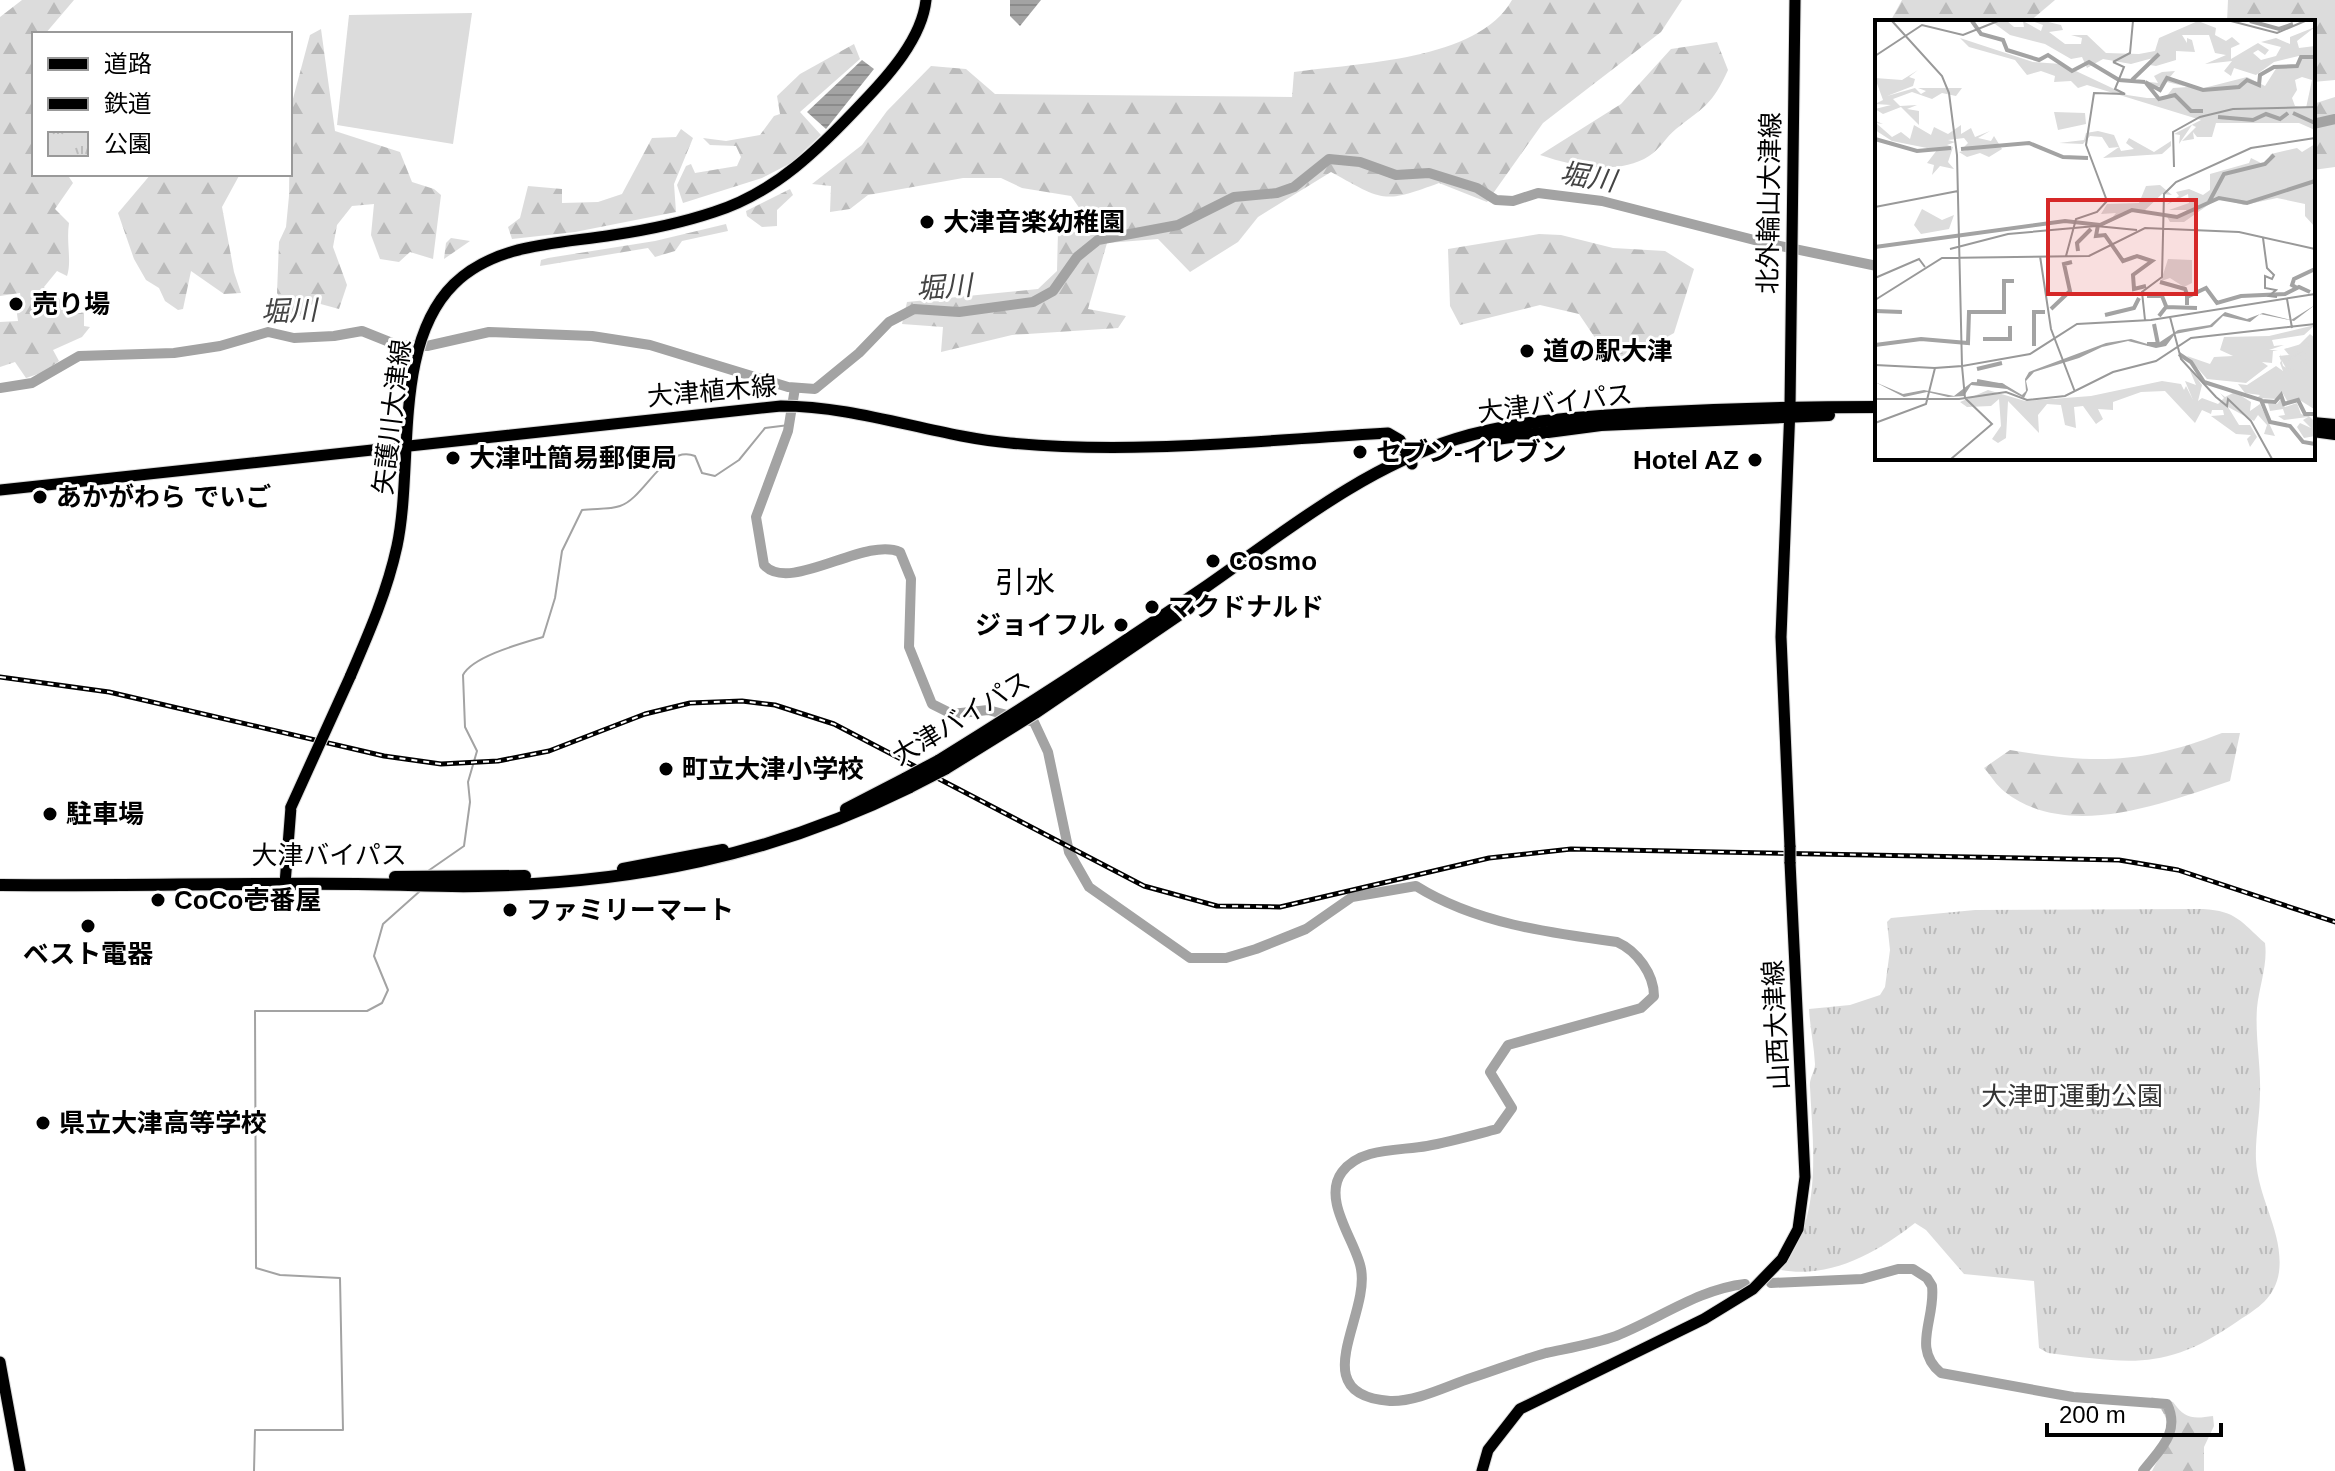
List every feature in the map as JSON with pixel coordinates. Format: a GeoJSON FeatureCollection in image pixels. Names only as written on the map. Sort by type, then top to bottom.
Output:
{"type":"FeatureCollection","features":[{"type":"Feature","properties":{"kind":"highway"},"geometry":{"type":"LineString","coordinates":[[1790,412],[1875,407]]}},
{"type":"Feature","properties":{"kind":"highway"},"geometry":{"type":"LineString","coordinates":[[1790,412],[1875,414]]}},
{"type":"Feature","properties":{"kind":"highway","name":"大津バイパス"},"geometry":{"type":"LineString","coordinates":[[0,877],[478,886],[655,873],[787,839],[941,765],[1031,709],[1359,491],[1456,439],[1536,423],[1790,412]]}},
{"type":"Feature","properties":{"kind":"highway"},"geometry":{"type":"LineString","coordinates":[[2315,423],[2335,425]]}},
{"type":"Feature","properties":{"kind":"highway"},"geometry":{"type":"LineString","coordinates":[[2315,431],[2335,434]]}},
{"type":"Feature","properties":{"kind":"highway","name":"大津バイパス"},"geometry":{"type":"LineString","coordinates":[[0,885],[285,880]]}},
{"type":"Feature","properties":{"kind":"main road","name":"矢護川大津線"},"geometry":{"type":"LineString","coordinates":[[285,880],[291,807],[385,597],[398,544],[416,351],[430,316],[454,284],[489,260],[513,250],[686,220],[715,212],[770,187],[832,135],[876,89],[914,34],[926,0]]}},
{"type":"Feature","properties":{"kind":"main road","name":"北外輪山大津線"},"geometry":{"type":"LineString","coordinates":[[1790,412],[1795,0]]}},
{"type":"Feature","properties":{"kind":"main road","name":"大津植木線"},"geometry":{"type":"LineString","coordinates":[[0,490],[762,406],[845,411],[961,436],[1073,449],[1388,433],[1400,440],[1410,461]]}},
{"type":"Feature","properties":{"kind":"main road","name":"山西大津線"},"geometry":{"type":"LineString","coordinates":[[1482,1471],[1488,1450],[1520,1409],[1737,1301],[1772,1271],[1798,1229],[1805,1177],[1781,637],[1790,412]]}},
{"type":"Feature","properties":{"kind":"main road"},"geometry":{"type":"LineString","coordinates":[[0,1362],[20,1471]]}},
{"type":"Feature","properties":{"kind":"green space"},"geometry":{"type":"Polygon","coordinates":[[[22,0],[74,0],[47,32],[32,32],[32,176],[68,176],[73,183],[55,209],[69,223],[67,276],[57,271],[44,287],[49,294],[56,295],[72,315],[84,312],[84,326],[90,327],[82,337],[53,350],[59,361],[44,372],[26,378],[15,362],[0,367],[0,322],[18,321],[16,307],[22,306],[20,293],[0,296],[0,17],[22,0]]]}},
{"type":"Feature","properties":{"kind":"green space"},"geometry":{"type":"Polygon","coordinates":[[[1512,0],[1682,0],[1661,32],[1543,123],[1487,202],[1439,183],[1394,196],[1373,194],[1331,172],[1258,217],[1238,242],[1190,272],[1158,239],[1107,243],[1088,309],[1126,316],[1118,328],[1012,335],[941,352],[943,327],[902,324],[907,302],[1038,289],[1057,271],[1058,231],[1080,209],[1071,196],[1022,188],[1001,178],[963,178],[868,195],[850,209],[830,212],[831,186],[812,184],[862,145],[887,111],[931,66],[966,69],[995,94],[1292,97],[1294,72],[1414,56],[1445,47],[1472,36],[1495,20],[1512,0]]]}},
{"type":"Feature","properties":{"kind":"green space"},"geometry":{"type":"Polygon","coordinates":[[[1902,0],[2055,0],[2031,20],[1891,20],[1902,0]]]}},
{"type":"Feature","properties":{"kind":"green space"},"geometry":{"type":"Polygon","coordinates":[[[2228,0],[2335,0],[2335,80],[2315,82],[2315,20],[2227,20],[2228,0]]]}},
{"type":"Feature","properties":{"kind":"green space"},"geometry":{"type":"Polygon","coordinates":[[[472,13],[453,144],[337,125],[349,15],[472,13]]]}},
{"type":"Feature","properties":{"kind":"green space"},"geometry":{"type":"Polygon","coordinates":[[[321,29],[335,131],[400,152],[412,182],[434,189],[441,195],[433,259],[410,252],[399,262],[380,259],[371,235],[374,204],[352,206],[337,225],[333,247],[347,285],[339,309],[317,303],[307,306],[306,316],[289,316],[277,293],[279,242],[286,227],[289,176],[292,176],[292,102],[310,35],[321,29]]]}},
{"type":"Feature","properties":{"kind":"green space"},"geometry":{"type":"Polygon","coordinates":[[[1717,42],[1728,70],[1717,91],[1707,104],[1672,132],[1649,156],[1624,166],[1595,167],[1540,155],[1621,104],[1671,49],[1717,42]]]}},
{"type":"Feature","properties":{"kind":"green space"},"geometry":{"type":"Polygon","coordinates":[[[854,44],[860,59],[800,112],[821,135],[791,163],[762,178],[683,203],[677,185],[686,166],[691,164],[695,173],[737,166],[741,157],[736,146],[710,145],[703,138],[726,141],[760,135],[774,116],[780,114],[777,96],[800,74],[854,44]]]}},
{"type":"Feature","properties":{"kind":"green space"},"geometry":{"type":"Polygon","coordinates":[[[2335,97],[2335,167],[2315,170],[2315,103],[2335,97]]]}},
{"type":"Feature","properties":{"kind":"green space"},"geometry":{"type":"Polygon","coordinates":[[[681,129],[693,138],[674,184],[676,212],[575,232],[512,239],[508,227],[520,218],[528,186],[562,189],[562,203],[598,202],[622,194],[652,138],[676,137],[681,129]]]}},
{"type":"Feature","properties":{"kind":"green space"},"geometry":{"type":"Polygon","coordinates":[[[149,176],[239,176],[222,207],[241,293],[224,294],[191,271],[183,309],[178,310],[165,301],[159,288],[146,280],[134,259],[118,213],[149,176]]]}},
{"type":"Feature","properties":{"kind":"green space"},"geometry":{"type":"Polygon","coordinates":[[[790,189],[793,195],[777,210],[777,226],[762,227],[747,216],[746,211],[790,189]]]}},
{"type":"Feature","properties":{"kind":"green space"},"geometry":{"type":"Polygon","coordinates":[[[726,224],[728,231],[682,241],[675,251],[655,257],[648,248],[540,266],[541,260],[548,258],[655,241],[726,224]]]}},
{"type":"Feature","properties":{"kind":"green space"},"geometry":{"type":"Polygon","coordinates":[[[1539,234],[1561,235],[1613,248],[1665,251],[1694,269],[1674,333],[1644,350],[1610,360],[1579,314],[1540,305],[1460,325],[1450,306],[1448,249],[1539,234]]]}},
{"type":"Feature","properties":{"kind":"green space"},"geometry":{"type":"Polygon","coordinates":[[[451,238],[470,241],[444,259],[446,243],[451,238]]]}},
{"type":"Feature","properties":{"kind":"green space"},"geometry":{"type":"Polygon","coordinates":[[[2222,733],[2240,733],[2230,781],[2176,799],[2116,813],[2086,816],[2057,814],[2030,806],[2002,790],[1984,768],[2010,750],[2067,758],[2118,758],[2167,751],[2222,733]]]}},
{"type":"Feature","properties":{"kind":"green space","name":"大津町運動公園"},"geometry":{"type":"Polygon","coordinates":[[[2203,909],[2231,915],[2265,943],[2257,1008],[2260,1101],[2256,1160],[2280,1258],[2274,1289],[2259,1307],[2189,1349],[2147,1360],[2125,1361],[2048,1353],[2039,1348],[2034,1281],[1964,1274],[1926,1230],[1915,1223],[1869,1253],[1835,1267],[1799,1272],[1781,1270],[1804,1228],[1812,1182],[1810,1084],[1815,1064],[1809,1009],[1850,1005],[1880,995],[1885,987],[1890,950],[1887,922],[1891,918],[1975,910],[2203,909]]]}},
{"type":"Feature","properties":{"kind":"green space"},"geometry":{"type":"Polygon","coordinates":[[[2151,1397],[2173,1402],[2190,1416],[2213,1416],[2214,1426],[2204,1447],[2204,1471],[2152,1471],[2163,1450],[2168,1425],[2151,1397]]]}},
{"type":"Feature","properties":{"kind":"shaded area"},"geometry":{"type":"Polygon","coordinates":[[[1010,0],[1041,0],[1020,26],[1010,16],[1010,0]]]}},
{"type":"Feature","properties":{"kind":"shaded area"},"geometry":{"type":"Polygon","coordinates":[[[862,60],[874,69],[826,129],[807,112],[862,60]]]}},
{"type":"Feature","properties":{"kind":"waterway","name":"堀川"},"geometry":{"type":"LineString","coordinates":[[2315,124],[2335,119]]}},
{"type":"Feature","properties":{"kind":"waterway","name":"堀川"},"geometry":{"type":"LineString","coordinates":[[0,388],[32,383],[79,356],[174,353],[220,346],[268,332],[294,338],[362,331],[397,345],[427,346],[489,332],[592,336],[650,345],[788,387],[815,389],[859,353],[889,322],[914,309],[959,312],[1033,302],[1053,291],[1077,257],[1098,240],[1178,225],[1234,197],[1277,193],[1294,187],[1329,159],[1360,162],[1396,175],[1429,173],[1477,188],[1496,200],[1513,201],[1538,193],[1602,201],[1766,243],[1875,266]]}},
{"type":"Feature","properties":{"kind":"waterway"},"geometry":{"type":"LineString","coordinates":[[795,388],[788,431],[756,517],[764,565],[776,572],[791,573],[868,551],[885,549],[900,552],[911,579],[909,647],[932,704],[952,714],[988,710],[1034,722],[1048,752],[1069,852],[1089,887],[1190,958],[1226,958],[1256,949],[1306,929],[1352,897],[1416,886],[1439,899],[1488,918],[1539,930],[1617,942],[1631,951],[1648,972],[1654,996],[1641,1008],[1508,1045],[1490,1072],[1512,1108],[1497,1129],[1436,1144],[1370,1154],[1359,1158],[1342,1172],[1337,1183],[1338,1208],[1361,1269],[1361,1288],[1346,1351],[1345,1369],[1350,1385],[1364,1396],[1390,1401],[1410,1399],[1546,1353],[1616,1336],[1695,1298],[1745,1284]]}},
{"type":"Feature","properties":{"kind":"waterway"},"geometry":{"type":"LineString","coordinates":[[428,871],[464,846],[470,802],[468,782],[477,751],[465,727],[463,675],[487,656],[543,637],[555,598],[562,551],[582,510],[620,506],[638,493],[664,464],[684,454],[695,456],[702,473],[715,476],[739,460],[765,428],[789,425]]}},
{"type":"Feature","properties":{"kind":"waterway"},"geometry":{"type":"LineString","coordinates":[[254,1471],[255,1430],[343,1430],[340,1278],[280,1275],[256,1268],[255,1011],[367,1011],[382,1003],[388,990],[374,956],[383,924],[420,891]]}},
{"type":"Feature","properties":{"kind":"waterway"},"geometry":{"type":"LineString","coordinates":[[1771,1283],[1862,1279],[1898,1269],[1913,1269],[1927,1278],[1932,1286],[1926,1343],[1932,1363],[1941,1373],[2073,1397],[2167,1404],[2171,1414],[2170,1432],[2143,1471]]}},
{"type":"Feature","properties":{"kind":"railway"},"geometry":{"type":"LineString","coordinates":[[0,677],[109,692],[384,756],[441,764],[498,761],[549,751],[645,714],[690,703],[742,701],[775,705],[834,724],[1144,886],[1217,906],[1280,907],[1489,858],[1571,849],[2119,860],[2178,870],[2335,922]]}},
{"type":"Feature","properties":{"kind":"place","name":"大津音楽幼稚園"},"geometry":{"type":"Point","coordinates":[927,222]}},
{"type":"Feature","properties":{"kind":"place","name":"売り場"},"geometry":{"type":"Point","coordinates":[16,304]}},
{"type":"Feature","properties":{"kind":"place","name":"道の駅大津"},"geometry":{"type":"Point","coordinates":[1527,351]}},
{"type":"Feature","properties":{"kind":"place","name":"セブン-イレブン"},"geometry":{"type":"Point","coordinates":[1360,452]}},
{"type":"Feature","properties":{"kind":"place","name":"大津吐簡易郵便局"},"geometry":{"type":"Point","coordinates":[453,458]}},
{"type":"Feature","properties":{"kind":"place","name":"Hotel AZ"},"geometry":{"type":"Point","coordinates":[1755,460]}},
{"type":"Feature","properties":{"kind":"place","name":"あかがわら でいご"},"geometry":{"type":"Point","coordinates":[40,497]}},
{"type":"Feature","properties":{"kind":"place","name":"Cosmo"},"geometry":{"type":"Point","coordinates":[1213,561]}},
{"type":"Feature","properties":{"kind":"place","name":"マクドナルド"},"geometry":{"type":"Point","coordinates":[1152,607]}},
{"type":"Feature","properties":{"kind":"place","name":"ジョイフル"},"geometry":{"type":"Point","coordinates":[1121,625]}},
{"type":"Feature","properties":{"kind":"place","name":"町立大津小学校"},"geometry":{"type":"Point","coordinates":[666,769]}},
{"type":"Feature","properties":{"kind":"place","name":"駐車場"},"geometry":{"type":"Point","coordinates":[50,814]}},
{"type":"Feature","properties":{"kind":"place","name":"CoCo壱番屋"},"geometry":{"type":"Point","coordinates":[158,900]}},
{"type":"Feature","properties":{"kind":"place","name":"ファミリーマート"},"geometry":{"type":"Point","coordinates":[510,910]}},
{"type":"Feature","properties":{"kind":"place","name":"ベスト電器"},"geometry":{"type":"Point","coordinates":[88,926]}},
{"type":"Feature","properties":{"kind":"place","name":"県立大津高等学校"},"geometry":{"type":"Point","coordinates":[43,1123]}},
{"type":"Feature","properties":{"kind":"district","name":"引水"},"geometry":{"type":"Point","coordinates":[1025,582]}}]}
